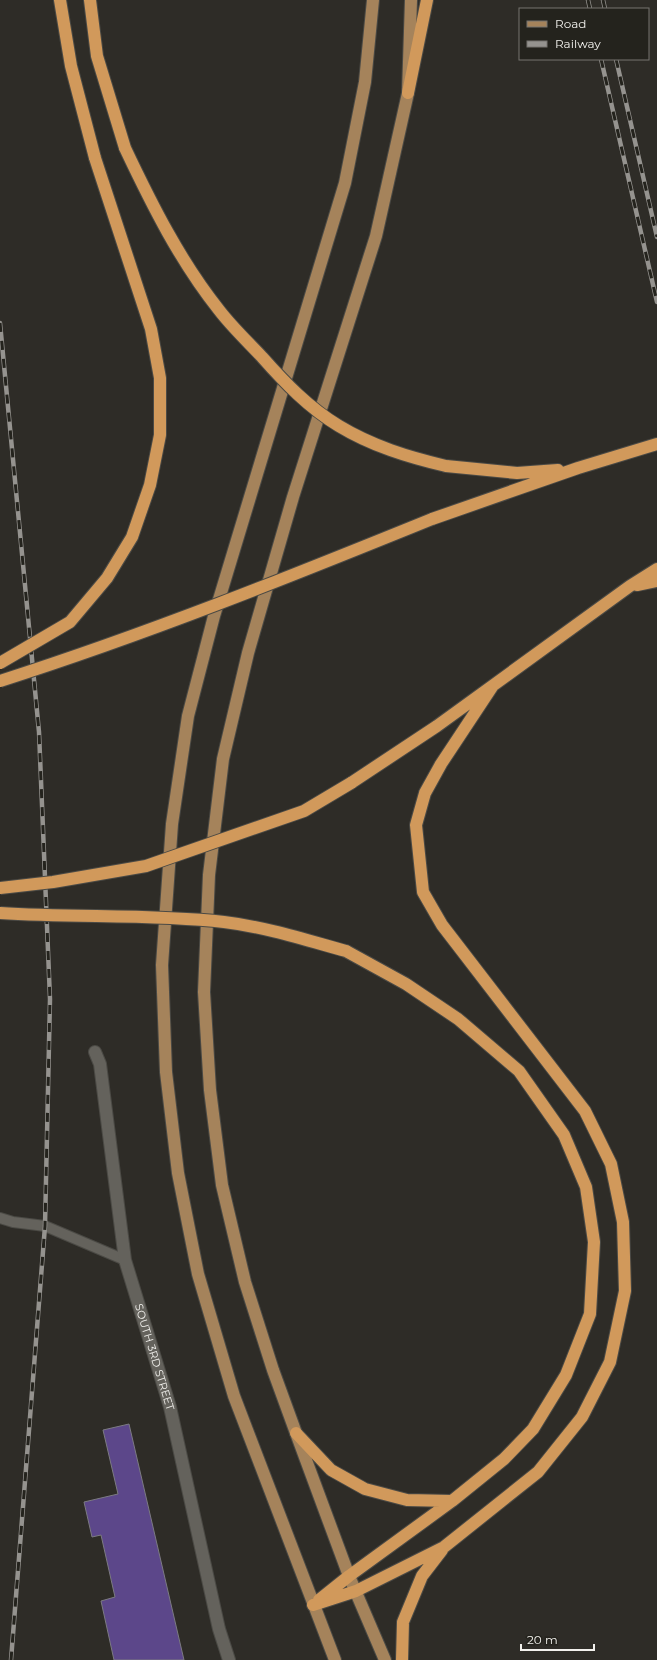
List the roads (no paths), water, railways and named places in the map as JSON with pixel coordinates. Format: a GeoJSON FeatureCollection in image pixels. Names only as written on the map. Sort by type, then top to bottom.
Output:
{"type":"FeatureCollection","features":[{"type":"Feature","properties":{"kind":"highway"},"geometry":{"type":"LineString","coordinates":[[0,663],[70,622],[107,578],[132,537],[150,485],[160,435],[160,378],[151,329],[95,158],[71,66],[60,0]]}},
{"type":"Feature","properties":{"kind":"highway"},"geometry":{"type":"LineString","coordinates":[[90,0],[97,56],[125,148],[151,203],[186,263],[220,310],[294,392],[338,425],[380,447],[410,458],[446,466],[517,473],[578,468]]}},
{"type":"Feature","properties":{"kind":"highway"},"geometry":{"type":"LineString","coordinates":[[408,93],[427,0]]}},
{"type":"Feature","properties":{"kind":"highway"},"geometry":{"type":"LineString","coordinates":[[0,680],[56,663],[278,582],[432,519],[578,468],[657,444]]}},
{"type":"Feature","properties":{"kind":"highway"},"geometry":{"type":"LineString","coordinates":[[0,888],[53,882],[146,866],[304,811],[351,784],[437,726],[630,586],[657,569]]}},
{"type":"Feature","properties":{"kind":"highway"},"geometry":{"type":"LineString","coordinates":[[630,586],[657,581]]}},
{"type":"Feature","properties":{"kind":"highway"},"geometry":{"type":"LineString","coordinates":[[313,1605],[356,1591],[444,1547],[538,1472],[582,1417],[610,1362],[625,1291],[623,1222],[611,1164],[585,1112],[442,925],[423,892],[416,825],[425,793],[441,764],[492,687]]}},
{"type":"Feature","properties":{"kind":"highway"},"geometry":{"type":"LineString","coordinates":[[0,913],[162,917],[226,923],[276,931],[346,951],[406,984],[458,1019],[519,1071],[564,1135],[586,1187],[594,1242],[590,1314],[566,1376],[533,1429],[504,1459],[452,1501],[349,1576],[313,1605]]}},
{"type":"Feature","properties":{"kind":"highway"},"geometry":{"type":"LineString","coordinates":[[296,1433],[331,1470],[365,1489],[408,1500],[452,1501]]}},
{"type":"Feature","properties":{"kind":"highway"},"geometry":{"type":"LineString","coordinates":[[402,1660],[403,1622],[422,1576],[444,1547]]}},
{"type":"Feature","properties":{"kind":"main road"},"geometry":{"type":"LineString","coordinates":[[335,1660],[234,1396],[198,1274],[178,1173],[166,1072],[162,965],[172,824],[188,716],[214,616],[345,182],[365,82],[372,0]]}},
{"type":"Feature","properties":{"kind":"main road"},"geometry":{"type":"LineString","coordinates":[[385,1660],[349,1576],[296,1433],[273,1370],[245,1282],[222,1185],[210,1090],[204,992],[209,875],[223,759],[248,653],[293,497],[376,236],[408,93],[411,0]]}},
{"type":"Feature","properties":{"kind":"street","name":"SOUTH 3RD STREET"},"geometry":{"type":"LineString","coordinates":[[95,1052],[100,1064],[125,1260],[170,1408],[219,1629],[229,1660]]}},
{"type":"Feature","properties":{"kind":"lane"},"geometry":{"type":"LineString","coordinates":[[0,1218],[13,1222],[45,1226],[125,1260]]}},
{"type":"Feature","properties":{"kind":"railway"},"geometry":{"type":"LineString","coordinates":[[588,0],[590,8]]}},
{"type":"Feature","properties":{"kind":"railway"},"geometry":{"type":"LineString","coordinates":[[603,0],[605,8]]}},
{"type":"Feature","properties":{"kind":"railway"},"geometry":{"type":"LineString","coordinates":[[601,60],[657,302]]}},
{"type":"Feature","properties":{"kind":"railway"},"geometry":{"type":"LineString","coordinates":[[616,60],[657,237]]}},
{"type":"Feature","properties":{"kind":"railway"},"geometry":{"type":"LineString","coordinates":[[0,323],[39,732],[50,999],[45,1226],[11,1660]]}}]}
